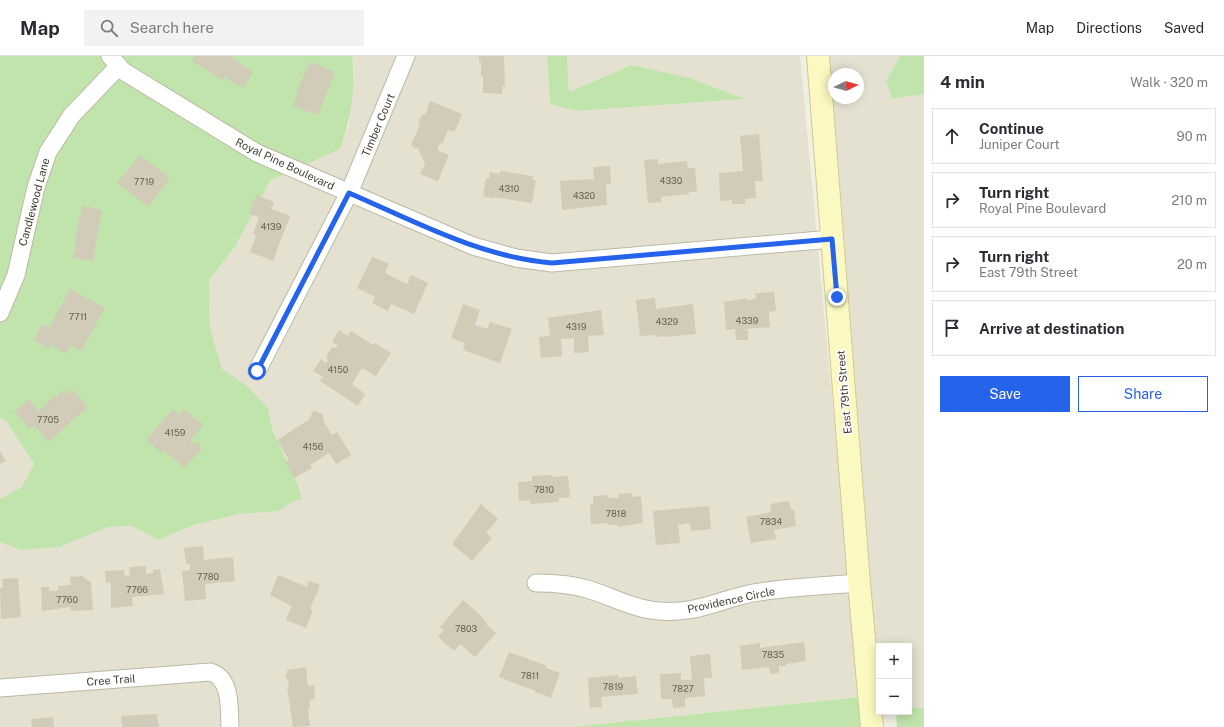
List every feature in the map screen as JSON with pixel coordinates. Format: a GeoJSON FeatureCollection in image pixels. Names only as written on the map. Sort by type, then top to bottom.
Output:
{"type":"FeatureCollection","features":[{"type":"Feature","properties":{"kind":"street","name":"Timber Court"},"geometry":{"type":"LineString","coordinates":[[257,371],[349,193],[406,56]]}},
{"type":"Feature","properties":{"kind":"street","name":"East 79th Street"},"geometry":{"type":"LineString","coordinates":[[818,56],[859,582],[872,727]]}},
{"type":"Feature","properties":{"kind":"street","name":"Royal Pine Boulevard"},"geometry":{"type":"LineString","coordinates":[[114,61],[130,75],[250,149],[473,246],[502,255],[538,262],[552,263],[832,239]]}},
{"type":"Feature","properties":{"kind":"street","name":"Candlewood Lane"},"geometry":{"type":"LineString","coordinates":[[0,313],[16,274],[36,187],[48,152],[72,115],[114,61]]}},
{"type":"Feature","properties":{"kind":"street","name":"Providence Circle"},"geometry":{"type":"LineString","coordinates":[[536,583],[572,586],[637,607],[673,611],[704,608],[735,598],[768,591],[859,582]]}},
{"type":"Feature","properties":{"kind":"street","name":"Cree Trail"},"geometry":{"type":"LineString","coordinates":[[0,688],[206,672],[214,673],[220,677],[227,689],[230,727]]}},
{"type":"Feature","properties":{"kind":"shaded area"},"geometry":{"type":"Polygon","coordinates":[[[352,56],[547,56],[550,104],[577,111],[743,99],[631,65],[569,92],[567,56],[800,56],[860,697],[571,727],[0,727],[0,542],[21,550],[60,547],[108,527],[132,526],[158,540],[194,525],[240,514],[278,511],[294,500],[301,500],[298,485],[273,431],[268,408],[246,385],[222,370],[210,328],[209,279],[235,247],[270,181],[340,148],[349,124],[354,73],[352,56]]]}},
{"type":"Feature","properties":{"kind":"shaded area"},"geometry":{"type":"Polygon","coordinates":[[[830,56],[900,56],[886,81],[892,99],[924,94],[924,708],[916,707],[912,709],[912,643],[876,643],[876,646],[834,104],[864,104],[864,68],[831,68],[830,56]]]}},
{"type":"Feature","properties":{"kind":"shaded area"},"geometry":{"type":"Polygon","coordinates":[[[0,418],[6,421],[34,464],[23,487],[0,499],[0,418]]]}},
{"type":"Feature","properties":{"kind":"green space"},"geometry":{"type":"Polygon","coordinates":[[[0,56],[352,56],[352,103],[340,149],[270,181],[235,247],[209,280],[210,328],[222,369],[246,385],[268,408],[273,431],[298,485],[302,500],[294,501],[278,511],[240,514],[194,525],[158,540],[132,526],[108,527],[60,547],[21,550],[0,542],[0,499],[22,487],[34,464],[6,421],[0,418],[0,56]]]}},
{"type":"Feature","properties":{"kind":"green space"},"geometry":{"type":"Polygon","coordinates":[[[547,56],[567,56],[569,92],[631,65],[690,78],[744,99],[577,111],[550,104],[547,56]]]}},
{"type":"Feature","properties":{"kind":"green space"},"geometry":{"type":"Polygon","coordinates":[[[900,56],[924,56],[924,94],[892,99],[886,81],[900,56]]]}},
{"type":"Feature","properties":{"kind":"green space"},"geometry":{"type":"Polygon","coordinates":[[[860,697],[863,727],[571,727],[860,697]]]}},
{"type":"Feature","properties":{"kind":"green space"},"geometry":{"type":"Polygon","coordinates":[[[916,707],[924,708],[924,727],[897,727],[896,716],[912,715],[912,709],[916,707]]]}},
{"type":"Feature","properties":{"kind":"building"},"geometry":{"type":"Polygon","coordinates":[[[195,56],[233,56],[233,59],[253,72],[243,88],[224,77],[222,80],[192,61],[195,56]]]}},
{"type":"Feature","properties":{"kind":"building"},"geometry":{"type":"Polygon","coordinates":[[[479,56],[504,56],[505,86],[503,86],[502,94],[483,93],[483,76],[481,76],[481,62],[479,62],[479,56]]]}},
{"type":"Feature","properties":{"kind":"building"},"geometry":{"type":"Polygon","coordinates":[[[310,62],[335,72],[318,115],[293,106],[298,94],[296,93],[310,62]]]}},
{"type":"Feature","properties":{"kind":"building"},"geometry":{"type":"Polygon","coordinates":[[[430,101],[462,114],[454,132],[448,130],[442,144],[440,143],[437,150],[449,155],[438,181],[420,174],[425,164],[418,148],[414,148],[411,144],[420,125],[418,124],[422,114],[425,115],[430,101]]]}},
{"type":"Feature","properties":{"kind":"building"},"geometry":{"type":"Polygon","coordinates":[[[759,134],[763,181],[755,181],[756,198],[745,199],[745,204],[732,204],[732,200],[720,201],[719,173],[743,171],[740,136],[759,134]]]}},
{"type":"Feature","properties":{"kind":"building"},"geometry":{"type":"Polygon","coordinates":[[[140,155],[170,178],[148,207],[117,183],[140,155]]]}},
{"type":"Feature","properties":{"kind":"building"},"geometry":{"type":"Polygon","coordinates":[[[658,159],[658,164],[687,161],[688,168],[695,168],[697,192],[661,197],[662,202],[648,203],[644,160],[658,159]]]}},
{"type":"Feature","properties":{"kind":"building"},"geometry":{"type":"Polygon","coordinates":[[[610,166],[611,184],[606,184],[607,205],[562,210],[560,181],[594,179],[593,167],[610,166]]]}},
{"type":"Feature","properties":{"kind":"building"},"geometry":{"type":"Polygon","coordinates":[[[500,171],[533,176],[533,180],[536,180],[532,203],[493,197],[493,199],[483,196],[486,178],[489,178],[490,172],[500,174],[500,171]]]}},
{"type":"Feature","properties":{"kind":"building"},"geometry":{"type":"Polygon","coordinates":[[[256,195],[274,202],[271,209],[290,216],[273,261],[250,252],[256,236],[253,234],[259,217],[249,214],[256,195]]]}},
{"type":"Feature","properties":{"kind":"building"},"geometry":{"type":"Polygon","coordinates":[[[82,206],[102,210],[93,261],[73,258],[75,238],[82,206]]]}},
{"type":"Feature","properties":{"kind":"building"},"geometry":{"type":"Polygon","coordinates":[[[372,257],[389,264],[385,273],[407,284],[411,275],[428,283],[414,314],[391,304],[388,311],[372,303],[375,297],[357,288],[372,257]]]}},
{"type":"Feature","properties":{"kind":"building"},"geometry":{"type":"Polygon","coordinates":[[[70,289],[105,308],[81,351],[70,345],[66,354],[51,345],[49,349],[34,340],[42,324],[49,328],[70,289]]]}},
{"type":"Feature","properties":{"kind":"building"},"geometry":{"type":"Polygon","coordinates":[[[774,292],[776,311],[769,312],[770,327],[746,329],[748,331],[748,340],[736,340],[735,332],[737,329],[726,330],[724,302],[747,298],[747,300],[756,299],[755,293],[774,292]]]}},
{"type":"Feature","properties":{"kind":"building"},"geometry":{"type":"Polygon","coordinates":[[[655,298],[656,309],[693,304],[696,334],[665,337],[656,337],[656,335],[640,336],[636,300],[655,298]]]}},
{"type":"Feature","properties":{"kind":"building"},"geometry":{"type":"Polygon","coordinates":[[[463,304],[480,310],[475,325],[487,329],[490,322],[512,329],[500,363],[463,350],[465,343],[451,338],[463,304]]]}},
{"type":"Feature","properties":{"kind":"building"},"geometry":{"type":"Polygon","coordinates":[[[601,310],[604,335],[588,336],[589,352],[574,353],[574,338],[561,339],[562,356],[541,358],[539,337],[550,336],[548,318],[601,310]]]}},
{"type":"Feature","properties":{"kind":"building"},"geometry":{"type":"Polygon","coordinates":[[[339,330],[348,336],[351,331],[373,345],[375,343],[391,353],[376,376],[362,368],[352,384],[365,394],[358,406],[320,381],[323,377],[313,371],[321,359],[326,363],[328,360],[326,357],[332,347],[336,348],[338,346],[332,342],[339,330]]]}},
{"type":"Feature","properties":{"kind":"building"},"geometry":{"type":"Polygon","coordinates":[[[72,389],[88,407],[48,442],[34,425],[30,429],[14,412],[29,399],[39,411],[54,396],[56,398],[64,390],[67,394],[72,389]]]}},
{"type":"Feature","properties":{"kind":"building"},"geometry":{"type":"Polygon","coordinates":[[[184,409],[203,425],[190,441],[193,443],[199,442],[201,449],[185,468],[164,451],[162,453],[146,440],[172,410],[176,411],[178,416],[184,409]]]}},
{"type":"Feature","properties":{"kind":"building"},"geometry":{"type":"Polygon","coordinates":[[[315,411],[323,414],[323,420],[332,435],[337,432],[351,455],[336,464],[329,453],[310,465],[312,468],[294,478],[285,462],[289,460],[277,440],[310,419],[312,412],[315,411]]]}},
{"type":"Feature","properties":{"kind":"building"},"geometry":{"type":"Polygon","coordinates":[[[0,451],[6,461],[0,464],[0,451]]]}},
{"type":"Feature","properties":{"kind":"building"},"geometry":{"type":"Polygon","coordinates":[[[552,475],[553,477],[568,476],[570,497],[559,498],[559,502],[531,504],[530,500],[519,501],[518,482],[532,481],[532,476],[552,475]]]}},
{"type":"Feature","properties":{"kind":"building"},"geometry":{"type":"Polygon","coordinates":[[[632,493],[632,497],[641,496],[643,523],[618,527],[618,525],[608,525],[609,523],[591,524],[590,504],[593,504],[593,496],[608,495],[609,498],[619,498],[618,494],[632,493]]]}},
{"type":"Feature","properties":{"kind":"building"},"geometry":{"type":"Polygon","coordinates":[[[789,501],[791,510],[794,510],[796,526],[774,530],[776,539],[751,543],[746,517],[771,512],[770,504],[789,501]]]}},
{"type":"Feature","properties":{"kind":"building"},"geometry":{"type":"Polygon","coordinates":[[[481,504],[498,519],[486,533],[492,538],[472,561],[452,544],[481,504]]]}},
{"type":"Feature","properties":{"kind":"building"},"geometry":{"type":"Polygon","coordinates":[[[709,506],[711,529],[691,531],[690,523],[678,525],[680,543],[656,545],[653,511],[709,506]]]}},
{"type":"Feature","properties":{"kind":"building"},"geometry":{"type":"Polygon","coordinates":[[[203,546],[204,560],[233,557],[235,581],[205,584],[206,599],[185,601],[182,571],[190,570],[190,564],[186,564],[184,548],[203,546]]]}},
{"type":"Feature","properties":{"kind":"building"},"geometry":{"type":"Polygon","coordinates":[[[146,566],[146,574],[153,573],[153,570],[160,569],[164,594],[132,597],[133,606],[111,608],[111,582],[106,583],[105,571],[124,570],[125,576],[130,575],[129,567],[146,566]]]}},
{"type":"Feature","properties":{"kind":"building"},"geometry":{"type":"Polygon","coordinates":[[[278,575],[307,587],[309,581],[320,585],[310,609],[313,610],[306,628],[286,620],[292,606],[270,595],[278,575]]]}},
{"type":"Feature","properties":{"kind":"building"},"geometry":{"type":"Polygon","coordinates":[[[82,576],[91,582],[93,610],[71,611],[70,607],[42,611],[41,587],[49,587],[49,591],[58,591],[58,586],[71,585],[70,577],[82,576]]]}},
{"type":"Feature","properties":{"kind":"building"},"geometry":{"type":"Polygon","coordinates":[[[18,578],[21,617],[1,619],[0,588],[3,587],[2,579],[18,578]]]}},
{"type":"Feature","properties":{"kind":"building"},"geometry":{"type":"Polygon","coordinates":[[[463,600],[480,615],[487,623],[486,624],[496,633],[475,657],[460,644],[454,651],[438,637],[444,630],[440,627],[463,600]]]}},
{"type":"Feature","properties":{"kind":"building"},"geometry":{"type":"Polygon","coordinates":[[[804,642],[806,661],[786,664],[786,666],[779,666],[779,673],[770,674],[769,667],[742,670],[740,646],[760,643],[760,648],[804,642]]]}},
{"type":"Feature","properties":{"kind":"building"},"geometry":{"type":"Polygon","coordinates":[[[509,652],[547,666],[546,668],[560,673],[551,698],[499,677],[509,652]]]}},
{"type":"Feature","properties":{"kind":"building"},"geometry":{"type":"Polygon","coordinates":[[[710,654],[712,678],[704,678],[705,696],[685,698],[685,707],[673,708],[672,699],[661,699],[660,674],[681,673],[681,680],[692,680],[690,656],[710,654]]]}},
{"type":"Feature","properties":{"kind":"building"},"geometry":{"type":"Polygon","coordinates":[[[306,667],[308,686],[314,685],[315,699],[309,700],[310,708],[308,709],[310,726],[293,727],[287,687],[289,687],[288,679],[286,679],[286,673],[287,670],[306,667]]]}},
{"type":"Feature","properties":{"kind":"building"},"geometry":{"type":"Polygon","coordinates":[[[618,675],[618,678],[636,676],[638,694],[601,697],[602,707],[590,708],[588,678],[618,675]]]}},
{"type":"Feature","properties":{"kind":"building"},"geometry":{"type":"Polygon","coordinates":[[[157,714],[159,727],[122,727],[121,716],[157,714]]]}},
{"type":"Feature","properties":{"kind":"building"},"geometry":{"type":"Polygon","coordinates":[[[53,717],[54,727],[32,727],[31,719],[53,717]]]}},
{"type":"Feature","properties":{"kind":"route"},"geometry":{"type":"LineString","coordinates":[[257,371],[349,193],[473,246],[502,255],[538,262],[552,263],[832,239],[837,297]]}}]}
